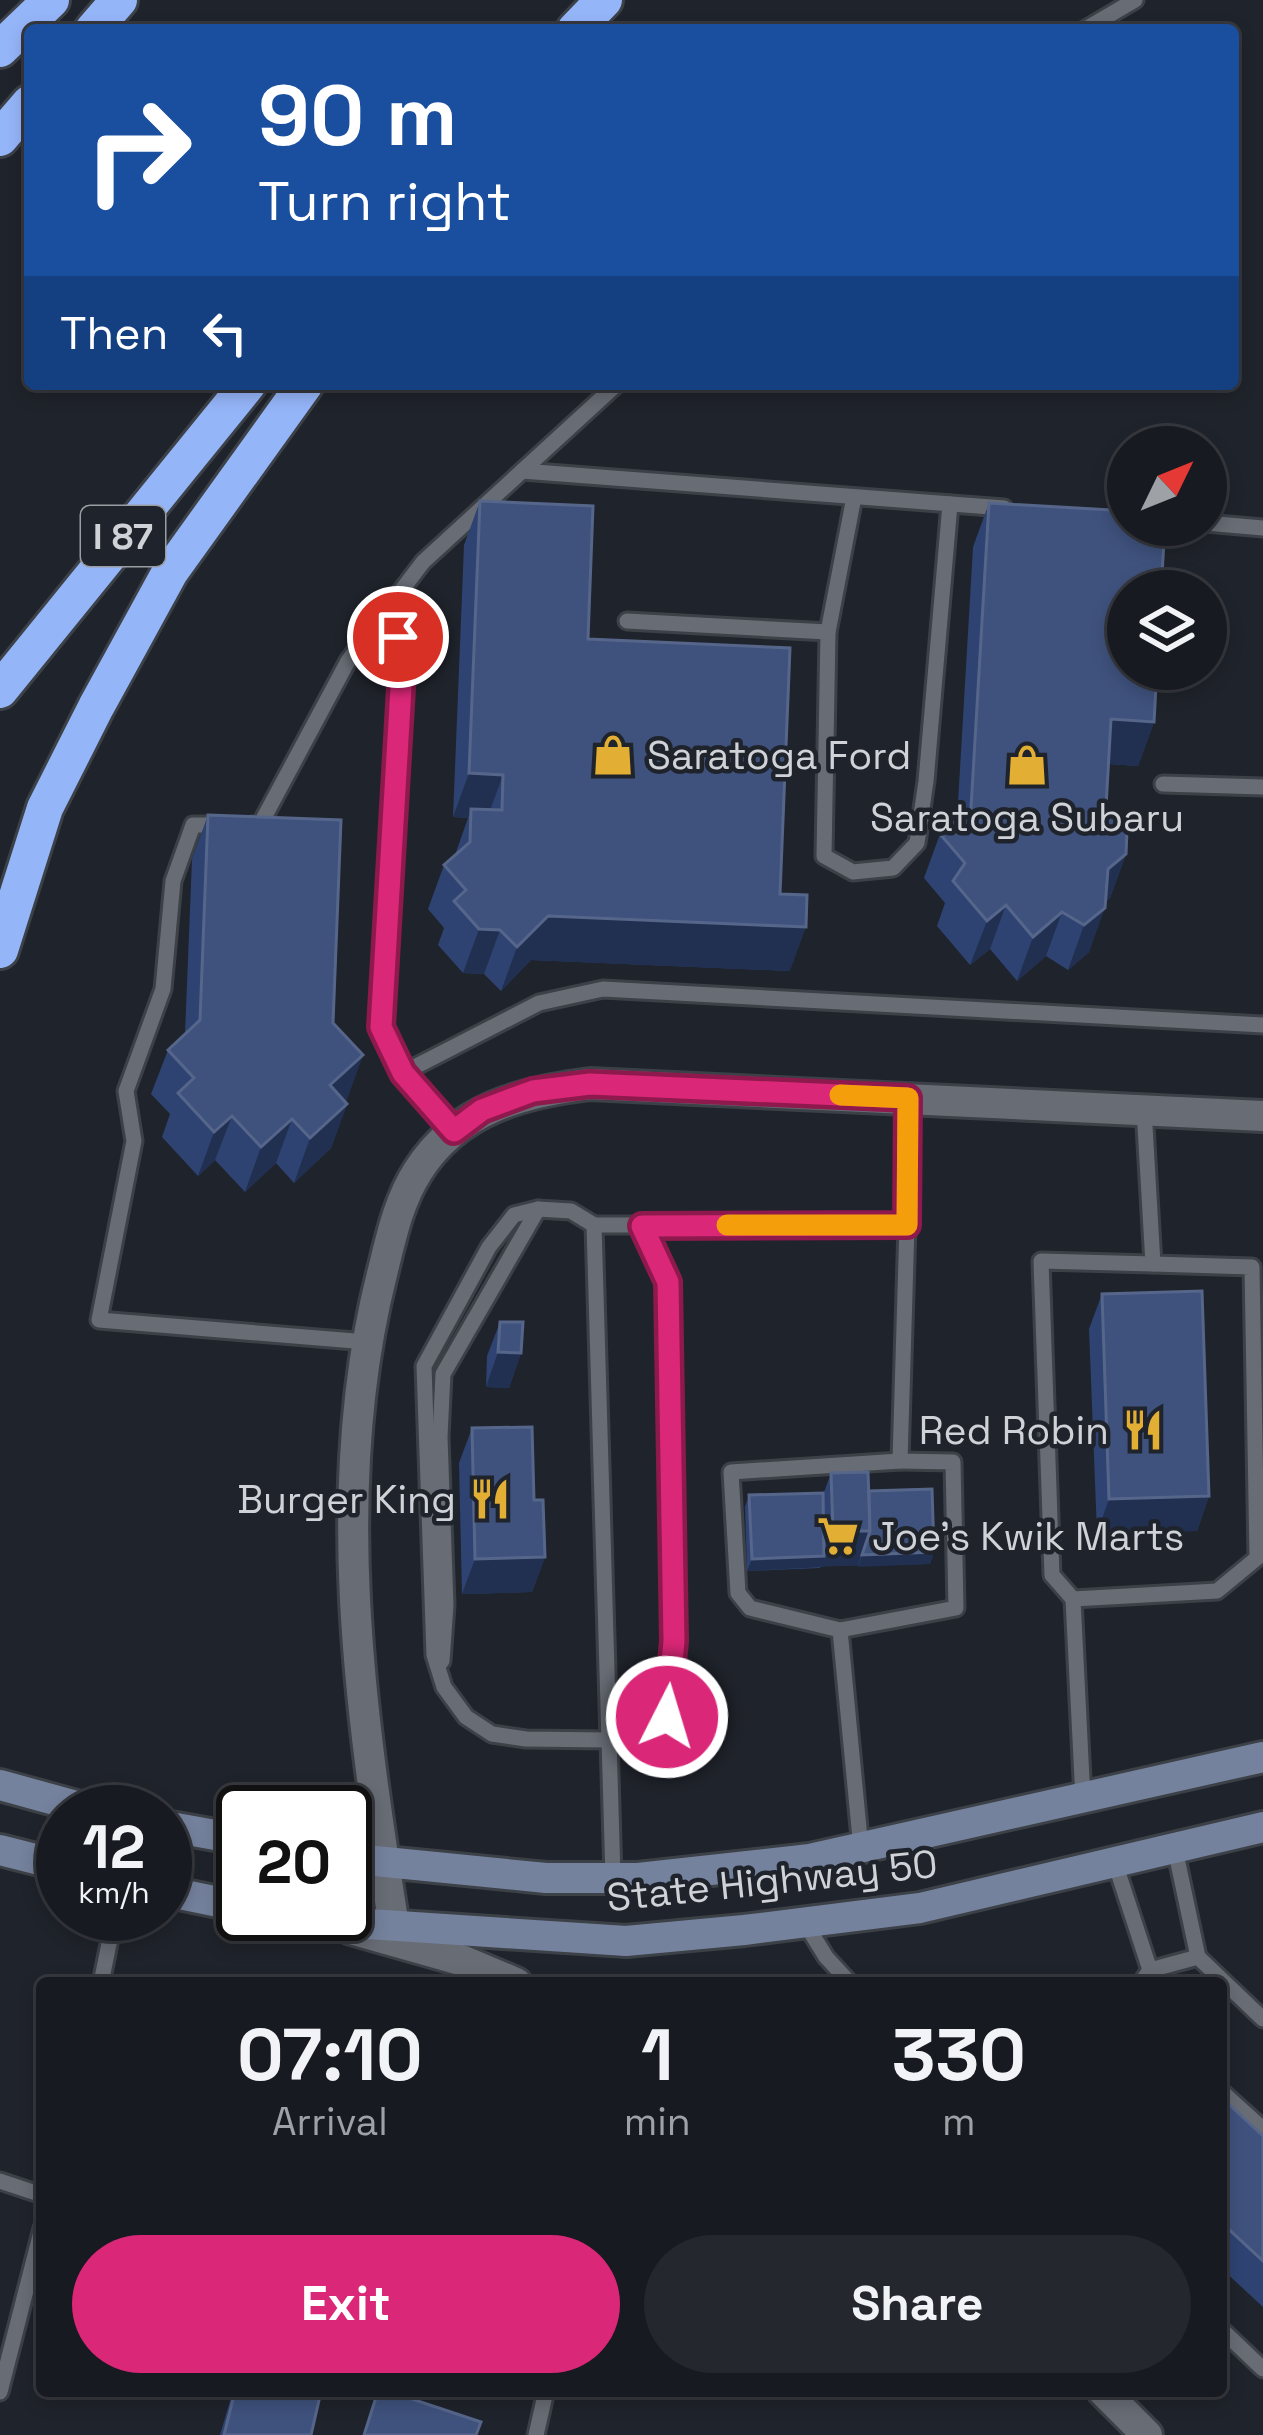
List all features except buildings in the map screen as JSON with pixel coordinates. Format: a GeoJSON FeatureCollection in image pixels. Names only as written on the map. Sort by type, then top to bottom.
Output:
{"type":"FeatureCollection","features":[{"type":"Feature","properties":{"kind":"highway"},"geometry":{"type":"LineString","coordinates":[[26,24],[51,0]]}},
{"type":"Feature","properties":{"kind":"highway"},"geometry":{"type":"LineString","coordinates":[[98,24],[118,0]]}},
{"type":"Feature","properties":{"kind":"highway"},"geometry":{"type":"LineString","coordinates":[[0,49],[24,26]]}},
{"type":"Feature","properties":{"kind":"highway"},"geometry":{"type":"LineString","coordinates":[[0,138],[24,110]]}},
{"type":"Feature","properties":{"kind":"highway","name":"I 87"},"geometry":{"type":"LineString","coordinates":[[0,690],[243,390]]}},
{"type":"Feature","properties":{"kind":"highway"},"geometry":{"type":"LineString","coordinates":[[0,950],[46,808],[96,707],[170,572],[301,390]]}},
{"type":"Feature","properties":{"kind":"main road","name":"State Highway 50"},"geometry":{"type":"LineString","coordinates":[[372,1862],[545,1878],[613,1877],[810,1859],[1263,1757]]}},
{"type":"Feature","properties":{"kind":"main road"},"geometry":{"type":"LineString","coordinates":[[0,1785],[36,1795]]}},
{"type":"Feature","properties":{"kind":"main road","name":"State Highway 50"},"geometry":{"type":"LineString","coordinates":[[372,1925],[626,1941],[805,1922],[920,1908],[1263,1826]]}},
{"type":"Feature","properties":{"kind":"main road"},"geometry":{"type":"LineString","coordinates":[[0,1850],[36,1859]]}},
{"type":"Feature","properties":{"kind":"street"},"geometry":{"type":"LineString","coordinates":[[394,1926],[356,1634],[354,1493],[367,1342],[398,1210],[419,1168],[454,1131],[482,1110],[533,1091],[590,1084],[1263,1115]]}},
{"type":"Feature","properties":{"kind":"street"},"geometry":{"type":"LineString","coordinates":[[372,1936],[464,1961],[501,1977]]}},
{"type":"Feature","properties":{"kind":"street"},"geometry":{"type":"LineString","coordinates":[[1108,2397],[1148,2435]]}},
{"type":"Feature","properties":{"kind":"lane"},"geometry":{"type":"LineString","coordinates":[[1094,24],[1136,0]]}},
{"type":"Feature","properties":{"kind":"lane"},"geometry":{"type":"LineString","coordinates":[[367,1342],[99,1320],[134,1142],[126,1091],[163,989],[173,881],[193,825],[260,825],[348,661],[423,562],[610,390]]}},
{"type":"Feature","properties":{"kind":"lane"},"geometry":{"type":"LineString","coordinates":[[522,471],[1017,509]]}},
{"type":"Feature","properties":{"kind":"lane"},"geometry":{"type":"LineString","coordinates":[[854,497],[828,632],[824,856],[853,872],[893,868],[917,843],[950,504]]}},
{"type":"Feature","properties":{"kind":"lane"},"geometry":{"type":"LineString","coordinates":[[1227,525],[1263,528]]}},
{"type":"Feature","properties":{"kind":"lane"},"geometry":{"type":"LineString","coordinates":[[393,602],[402,671],[381,1027],[403,1073],[454,1131]]}},
{"type":"Feature","properties":{"kind":"lane"},"geometry":{"type":"LineString","coordinates":[[627,621],[828,632]]}},
{"type":"Feature","properties":{"kind":"lane"},"geometry":{"type":"LineString","coordinates":[[1162,784],[1263,787]]}},
{"type":"Feature","properties":{"kind":"lane"},"geometry":{"type":"LineString","coordinates":[[403,1073],[539,1003],[603,989],[1263,1025]]}},
{"type":"Feature","properties":{"kind":"lane"},"geometry":{"type":"LineString","coordinates":[[900,1461],[908,1098]]}},
{"type":"Feature","properties":{"kind":"lane"},"geometry":{"type":"LineString","coordinates":[[1144,1109],[1153,1264]]}},
{"type":"Feature","properties":{"kind":"lane"},"geometry":{"type":"LineString","coordinates":[[642,1226],[668,1282],[674,1641],[667,1717],[645,1733],[608,1740],[492,1734],[466,1717],[441,1678],[434,1655],[424,1366],[489,1247],[514,1215],[538,1209],[571,1211],[594,1226],[907,1225]]}},
{"type":"Feature","properties":{"kind":"lane"},"geometry":{"type":"LineString","coordinates":[[594,1226],[613,1877]]}},
{"type":"Feature","properties":{"kind":"lane"},"geometry":{"type":"LineString","coordinates":[[1073,1599],[1217,1591],[1257,1558],[1252,1268],[1041,1261],[1052,1575],[1073,1599],[1083,1799]]}},
{"type":"Feature","properties":{"kind":"lane"},"geometry":{"type":"LineString","coordinates":[[900,1461],[952,1462],[956,1608],[840,1630],[750,1608],[738,1593],[730,1472],[900,1461]]}},
{"type":"Feature","properties":{"kind":"lane"},"geometry":{"type":"LineString","coordinates":[[840,1630],[861,1849]]}},
{"type":"Feature","properties":{"kind":"lane"},"geometry":{"type":"LineString","coordinates":[[1175,1850],[1198,1957],[1219,1977]]}},
{"type":"Feature","properties":{"kind":"lane"},"geometry":{"type":"LineString","coordinates":[[1115,1863],[1146,1977],[1198,1957]]}},
{"type":"Feature","properties":{"kind":"lane"},"geometry":{"type":"LineString","coordinates":[[805,1922],[844,1977]]}},
{"type":"Feature","properties":{"kind":"lane"},"geometry":{"type":"LineString","coordinates":[[101,1977],[109,1941]]}},
{"type":"Feature","properties":{"kind":"lane"},"geometry":{"type":"LineString","coordinates":[[1227,1985],[1263,2019]]}},
{"type":"Feature","properties":{"kind":"lane"},"geometry":{"type":"LineString","coordinates":[[1227,2097],[1263,2129]]}},
{"type":"Feature","properties":{"kind":"lane"},"geometry":{"type":"LineString","coordinates":[[0,2181],[36,2192]]}},
{"type":"Feature","properties":{"kind":"lane"},"geometry":{"type":"LineString","coordinates":[[0,2392],[36,2251]]}},
{"type":"Feature","properties":{"kind":"lane"},"geometry":{"type":"LineString","coordinates":[[1227,2335],[1263,2369]]}},
{"type":"Feature","properties":{"kind":"lane"},"geometry":{"type":"LineString","coordinates":[[536,2435],[545,2397]]}},
{"type":"Feature","properties":{"kind":"slow traffic"},"geometry":{"type":"LineString","coordinates":[[727,1225],[907,1225],[908,1098],[840,1095]]}},
{"type":"Feature","properties":{"kind":"place","name":"Saratoga Ford"},"geometry":{"type":"Point","coordinates":[613,755]}},
{"type":"Feature","properties":{"kind":"place","name":"Saratoga Subaru"},"geometry":{"type":"Point","coordinates":[1027,765]}},
{"type":"Feature","properties":{"kind":"place","name":"Red Robin"},"geometry":{"type":"Point","coordinates":[1143,1430]}},
{"type":"Feature","properties":{"kind":"place","name":"Burger King"},"geometry":{"type":"Point","coordinates":[490,1499]}},
{"type":"Feature","properties":{"kind":"place","name":"Joe's Kwik Marts"},"geometry":{"type":"Point","coordinates":[838,1536]}},
{"type":"Feature","properties":{"kind":"route"},"geometry":{"type":"LineString","coordinates":[[398,637],[402,671],[381,1027],[403,1073],[454,1131],[482,1110],[533,1091],[590,1084],[908,1098],[907,1225],[642,1226],[668,1282],[674,1641],[667,1717]]}}]}
